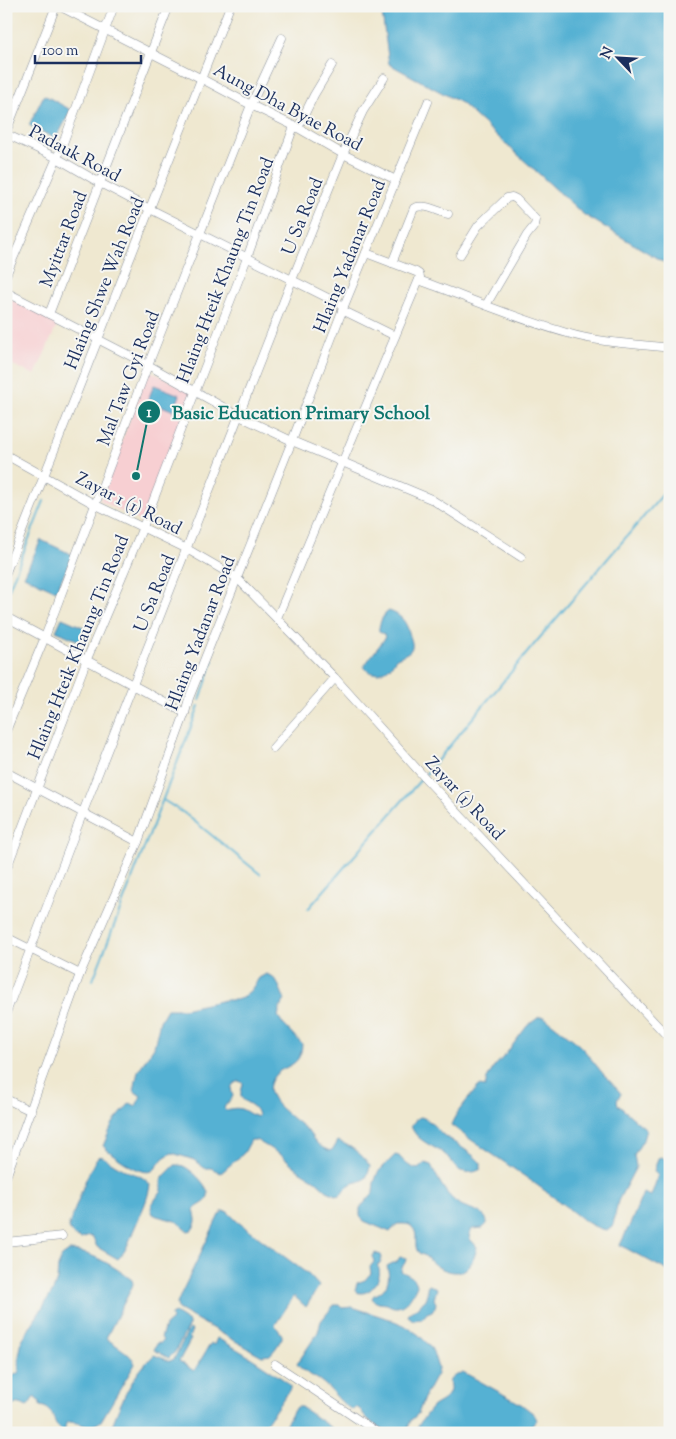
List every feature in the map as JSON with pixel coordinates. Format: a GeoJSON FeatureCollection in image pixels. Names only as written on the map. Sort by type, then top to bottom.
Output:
{"type":"FeatureCollection","features":[{"type":"Feature","properties":{"kind":"street","name":"Aung Dha Byae Road"},"geometry":{"type":"LineString","coordinates":[[58,6],[396,180]]}},
{"type":"Feature","properties":{"kind":"street"},"geometry":{"type":"LineString","coordinates":[[6,133],[58,6]]}},
{"type":"Feature","properties":{"kind":"street"},"geometry":{"type":"LineString","coordinates":[[6,275],[57,158],[114,6]]}},
{"type":"Feature","properties":{"kind":"street","name":"Myittar Road"},"geometry":{"type":"LineString","coordinates":[[49,314],[169,6]]}},
{"type":"Feature","properties":{"kind":"street","name":"Hlaing Shwe Wah Road"},"geometry":{"type":"LineString","coordinates":[[6,572],[230,6]]}},
{"type":"Feature","properties":{"kind":"street","name":"Mal Taw Gyi Road"},"geometry":{"type":"LineString","coordinates":[[6,731],[45,638],[148,366],[251,105],[282,38]]}},
{"type":"Feature","properties":{"kind":"street","name":"Hlaing Hteik Khaung Tin Road"},"geometry":{"type":"LineString","coordinates":[[6,870],[87,659],[143,527],[248,258],[296,127],[332,65]]}},
{"type":"Feature","properties":{"kind":"street","name":"U Sa Road"},"geometry":{"type":"LineString","coordinates":[[6,1013],[292,280],[343,154],[363,111],[384,78]]}},
{"type":"Feature","properties":{"kind":"street","name":"Hlaing Yadanar Road"},"geometry":{"type":"LineString","coordinates":[[6,1177],[80,974],[138,842],[186,713],[189,698],[343,308],[428,102]]}},
{"type":"Feature","properties":{"kind":"street","name":"Padauk Road"},"geometry":{"type":"LineString","coordinates":[[6,133],[57,158],[150,209],[292,280],[395,336]]}},
{"type":"Feature","properties":{"kind":"street"},"geometry":{"type":"LineString","coordinates":[[460,255],[478,226],[507,198],[512,197],[516,199],[536,220],[486,305]]}},
{"type":"Feature","properties":{"kind":"street"},"geometry":{"type":"LineString","coordinates":[[392,263],[414,208],[424,206],[448,214]]}},
{"type":"Feature","properties":{"kind":"street"},"geometry":{"type":"LineString","coordinates":[[277,618],[419,280],[419,274],[416,272],[366,253]]}},
{"type":"Feature","properties":{"kind":"street"},"geometry":{"type":"LineString","coordinates":[[419,280],[568,334],[603,341],[670,348]]}},
{"type":"Feature","properties":{"kind":"street"},"geometry":{"type":"LineString","coordinates":[[6,292],[196,391],[239,416],[292,441],[431,499],[521,556]]}},
{"type":"Feature","properties":{"kind":"street","name":"Zayar 1 (1) Road"},"geometry":{"type":"LineString","coordinates":[[6,455],[96,505],[187,549],[237,578]]}},
{"type":"Feature","properties":{"kind":"street","name":"Zayar (1) Road"},"geometry":{"type":"LineString","coordinates":[[237,578],[335,678],[418,771],[670,1039]]}},
{"type":"Feature","properties":{"kind":"street"},"geometry":{"type":"LineString","coordinates":[[6,616],[186,713]]}},
{"type":"Feature","properties":{"kind":"street"},"geometry":{"type":"LineString","coordinates":[[273,748],[335,678]]}},
{"type":"Feature","properties":{"kind":"street"},"geometry":{"type":"LineString","coordinates":[[6,772],[138,842]]}},
{"type":"Feature","properties":{"kind":"street"},"geometry":{"type":"LineString","coordinates":[[6,937],[80,974]]}},
{"type":"Feature","properties":{"kind":"street"},"geometry":{"type":"LineString","coordinates":[[6,1099],[30,1111]]}},
{"type":"Feature","properties":{"kind":"street"},"geometry":{"type":"LineString","coordinates":[[6,1242],[62,1236]]}},
{"type":"Feature","properties":{"kind":"street"},"geometry":{"type":"LineString","coordinates":[[275,1364],[378,1433]]}},
{"type":"Feature","properties":{"kind":"shaded area"},"geometry":{"type":"Polygon","coordinates":[[[7,297],[58,323],[35,375],[6,362],[7,297]]]}},
{"type":"Feature","properties":{"kind":"shaded area"},"geometry":{"type":"Polygon","coordinates":[[[148,370],[193,392],[141,522],[100,500],[148,370]]]}},
{"type":"Feature","properties":{"kind":"water"},"geometry":{"type":"Polygon","coordinates":[[[381,6],[670,6],[670,266],[583,214],[461,103],[389,64],[381,6]]]}},
{"type":"Feature","properties":{"kind":"water"},"geometry":{"type":"Polygon","coordinates":[[[44,95],[71,110],[56,139],[29,125],[44,95]]]}},
{"type":"Feature","properties":{"kind":"water"},"geometry":{"type":"Polygon","coordinates":[[[154,385],[180,395],[174,411],[148,400],[154,385]]]}},
{"type":"Feature","properties":{"kind":"water"},"geometry":{"type":"Polygon","coordinates":[[[41,540],[73,555],[56,591],[24,576],[41,540]]]}},
{"type":"Feature","properties":{"kind":"water"},"geometry":{"type":"Polygon","coordinates":[[[389,611],[401,617],[405,623],[409,631],[412,647],[408,652],[396,659],[387,669],[380,673],[372,673],[364,666],[385,638],[384,634],[379,632],[379,626],[383,617],[389,611]]]}},
{"type":"Feature","properties":{"kind":"water"},"geometry":{"type":"Polygon","coordinates":[[[62,618],[92,631],[86,644],[56,631],[62,618]]]}},
{"type":"Feature","properties":{"kind":"water"},"geometry":{"type":"Polygon","coordinates":[[[266,974],[276,981],[285,1000],[278,1016],[302,1044],[298,1059],[278,1072],[270,1084],[270,1093],[274,1100],[307,1130],[321,1147],[330,1151],[338,1141],[356,1151],[370,1166],[364,1180],[351,1184],[339,1196],[327,1191],[281,1155],[256,1140],[251,1140],[244,1153],[221,1173],[211,1168],[204,1168],[195,1160],[172,1153],[163,1158],[152,1171],[141,1171],[121,1160],[103,1146],[113,1123],[130,1103],[136,1106],[141,1096],[134,1091],[138,1071],[154,1047],[160,1021],[167,1009],[183,1009],[242,998],[251,990],[259,978],[266,974]],[[239,1081],[234,1083],[231,1089],[233,1096],[224,1108],[226,1110],[240,1109],[257,1117],[255,1108],[242,1099],[243,1083],[239,1081]]]}},
{"type":"Feature","properties":{"kind":"water"},"geometry":{"type":"Polygon","coordinates":[[[539,1017],[544,1017],[584,1050],[621,1094],[617,1100],[618,1105],[646,1129],[643,1140],[634,1155],[636,1167],[618,1201],[613,1225],[607,1230],[583,1220],[451,1125],[459,1110],[479,1086],[485,1087],[494,1067],[527,1026],[539,1017]]]}},
{"type":"Feature","properties":{"kind":"water"},"geometry":{"type":"Polygon","coordinates":[[[421,1117],[428,1120],[442,1134],[477,1159],[481,1163],[481,1169],[471,1172],[458,1170],[448,1157],[417,1136],[411,1126],[417,1118],[421,1117]]]}},
{"type":"Feature","properties":{"kind":"water"},"geometry":{"type":"Polygon","coordinates":[[[395,1155],[418,1169],[425,1163],[431,1165],[452,1199],[460,1205],[480,1213],[486,1219],[487,1224],[483,1228],[472,1229],[469,1235],[477,1247],[472,1262],[464,1270],[453,1272],[438,1267],[419,1253],[416,1247],[415,1233],[411,1226],[397,1224],[390,1232],[364,1221],[360,1216],[360,1208],[373,1193],[378,1172],[395,1155]]]}},
{"type":"Feature","properties":{"kind":"water"},"geometry":{"type":"Polygon","coordinates":[[[99,1156],[122,1169],[142,1177],[150,1185],[146,1201],[128,1244],[118,1259],[97,1247],[90,1236],[81,1239],[73,1235],[68,1228],[86,1179],[99,1156]]]}},
{"type":"Feature","properties":{"kind":"water"},"geometry":{"type":"Polygon","coordinates":[[[661,1157],[670,1161],[670,1272],[620,1245],[643,1193],[651,1196],[658,1176],[654,1171],[658,1158],[661,1157]]]}},
{"type":"Feature","properties":{"kind":"water"},"geometry":{"type":"Polygon","coordinates":[[[175,1165],[183,1166],[191,1171],[203,1183],[208,1192],[206,1201],[194,1210],[196,1222],[192,1230],[188,1231],[176,1221],[153,1214],[151,1209],[152,1204],[162,1190],[161,1181],[175,1165]]]}},
{"type":"Feature","properties":{"kind":"water"},"geometry":{"type":"Polygon","coordinates":[[[223,1211],[228,1212],[238,1222],[309,1275],[319,1286],[306,1307],[294,1296],[275,1325],[282,1338],[270,1355],[262,1356],[178,1309],[177,1304],[181,1294],[219,1215],[223,1211]]]}},
{"type":"Feature","properties":{"kind":"water"},"geometry":{"type":"Polygon","coordinates":[[[69,1251],[94,1257],[132,1280],[131,1289],[106,1338],[127,1353],[135,1364],[101,1421],[92,1426],[67,1422],[64,1432],[56,1425],[52,1413],[40,1406],[40,1402],[34,1397],[27,1407],[17,1404],[6,1415],[6,1380],[19,1372],[22,1340],[53,1291],[62,1256],[69,1251]]]}},
{"type":"Feature","properties":{"kind":"water"},"geometry":{"type":"Polygon","coordinates":[[[375,1253],[381,1255],[382,1258],[380,1264],[377,1265],[379,1275],[377,1281],[370,1290],[360,1293],[355,1291],[357,1283],[365,1280],[371,1273],[370,1267],[374,1262],[373,1256],[375,1253]]]}},
{"type":"Feature","properties":{"kind":"water"},"geometry":{"type":"Polygon","coordinates":[[[400,1257],[406,1259],[401,1271],[413,1278],[417,1285],[409,1300],[399,1307],[377,1302],[372,1298],[375,1294],[382,1291],[387,1284],[387,1266],[396,1263],[400,1257]]]}},
{"type":"Feature","properties":{"kind":"water"},"geometry":{"type":"Polygon","coordinates":[[[429,1285],[437,1288],[434,1299],[435,1307],[422,1319],[413,1320],[408,1316],[409,1313],[424,1300],[429,1285]]]}},
{"type":"Feature","properties":{"kind":"water"},"geometry":{"type":"Polygon","coordinates":[[[334,1305],[339,1305],[342,1308],[352,1307],[404,1325],[419,1335],[430,1346],[438,1368],[437,1374],[418,1414],[411,1420],[404,1433],[379,1428],[365,1417],[360,1409],[356,1407],[353,1410],[348,1407],[327,1386],[302,1370],[297,1364],[318,1332],[321,1321],[334,1305]]]}},
{"type":"Feature","properties":{"kind":"water"},"geometry":{"type":"Polygon","coordinates":[[[175,1313],[189,1322],[189,1325],[175,1352],[169,1358],[154,1350],[158,1342],[160,1344],[163,1340],[161,1338],[165,1326],[172,1320],[171,1315],[175,1313]]]}},
{"type":"Feature","properties":{"kind":"water"},"geometry":{"type":"Polygon","coordinates":[[[189,1329],[192,1330],[189,1338],[191,1339],[179,1361],[194,1371],[211,1343],[214,1345],[217,1338],[261,1364],[290,1386],[290,1389],[259,1433],[114,1433],[115,1428],[112,1426],[117,1413],[130,1386],[141,1370],[154,1355],[170,1361],[174,1359],[189,1329]]]}},
{"type":"Feature","properties":{"kind":"water"},"geometry":{"type":"Polygon","coordinates":[[[463,1372],[521,1404],[534,1414],[537,1420],[525,1433],[413,1433],[432,1407],[448,1395],[450,1380],[463,1372]]]}},
{"type":"Feature","properties":{"kind":"water"},"geometry":{"type":"Polygon","coordinates":[[[296,1407],[301,1407],[337,1433],[285,1433],[284,1429],[296,1407]]]}},
{"type":"Feature","properties":{"kind":"waterway"},"geometry":{"type":"LineString","coordinates":[[426,774],[670,486]]}},
{"type":"Feature","properties":{"kind":"waterway"},"geometry":{"type":"LineString","coordinates":[[6,596],[44,501]]}},
{"type":"Feature","properties":{"kind":"waterway"},"geometry":{"type":"LineString","coordinates":[[200,700],[213,661]]}},
{"type":"Feature","properties":{"kind":"waterway"},"geometry":{"type":"LineString","coordinates":[[93,980],[199,706]]}},
{"type":"Feature","properties":{"kind":"waterway"},"geometry":{"type":"LineString","coordinates":[[308,909],[423,777]]}},
{"type":"Feature","properties":{"kind":"waterway"},"geometry":{"type":"LineString","coordinates":[[163,800],[184,813],[260,874]]}},
{"type":"Feature","properties":{"kind":"place","name":"Basic Education Primary School"},"geometry":{"type":"Point","coordinates":[136,476]}}]}
